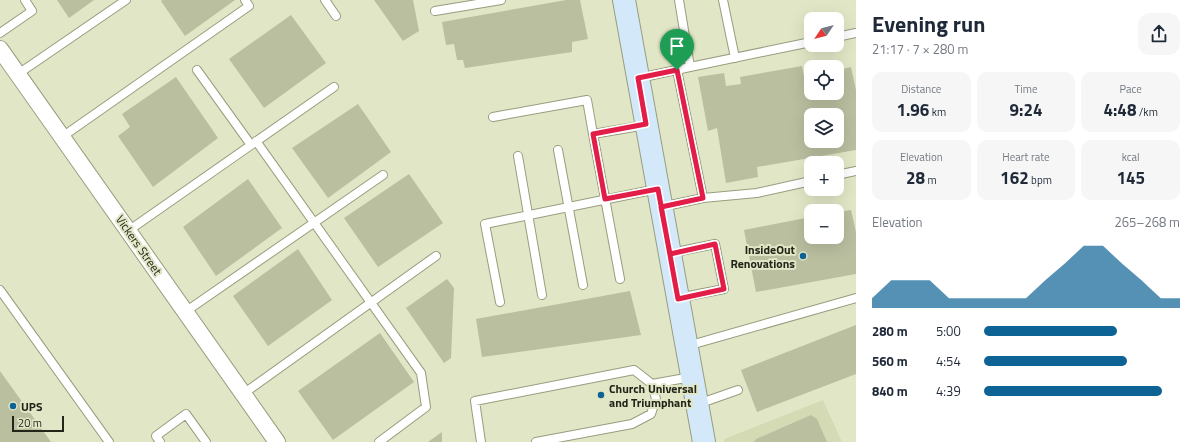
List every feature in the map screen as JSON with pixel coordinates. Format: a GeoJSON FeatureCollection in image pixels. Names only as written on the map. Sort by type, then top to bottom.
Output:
{"type":"FeatureCollection","features":[{"type":"Feature","properties":{"kind":"street"},"geometry":{"type":"LineString","coordinates":[[624,0],[704,442]]}},
{"type":"Feature","properties":{"kind":"street","name":"Vickers Street"},"geometry":{"type":"LineString","coordinates":[[0,49],[277,442]]}},
{"type":"Feature","properties":{"kind":"lane"},"geometry":{"type":"LineString","coordinates":[[0,33],[32,11],[25,0]]}},
{"type":"Feature","properties":{"kind":"lane"},"geometry":{"type":"LineString","coordinates":[[18,74],[126,0]]}},
{"type":"Feature","properties":{"kind":"lane"},"geometry":{"type":"LineString","coordinates":[[62,137],[249,6],[245,0]]}},
{"type":"Feature","properties":{"kind":"lane"},"geometry":{"type":"LineString","coordinates":[[325,0],[336,16]]}},
{"type":"Feature","properties":{"kind":"lane"},"geometry":{"type":"LineString","coordinates":[[436,11],[501,0]]}},
{"type":"Feature","properties":{"kind":"lane"},"geometry":{"type":"LineString","coordinates":[[679,0],[690,67]]}},
{"type":"Feature","properties":{"kind":"lane"},"geometry":{"type":"LineString","coordinates":[[723,0],[735,58]]}},
{"type":"Feature","properties":{"kind":"lane"},"geometry":{"type":"LineString","coordinates":[[844,36],[856,33]]}},
{"type":"Feature","properties":{"kind":"lane"},"geometry":{"type":"LineString","coordinates":[[638,78],[804,43]]}},
{"type":"Feature","properties":{"kind":"lane"},"geometry":{"type":"LineString","coordinates":[[196,70],[314,222],[421,373],[426,407],[379,442]]}},
{"type":"Feature","properties":{"kind":"lane"},"geometry":{"type":"LineString","coordinates":[[677,70],[703,198]]}},
{"type":"Feature","properties":{"kind":"lane"},"geometry":{"type":"LineString","coordinates":[[128,231],[334,87]]}},
{"type":"Feature","properties":{"kind":"lane"},"geometry":{"type":"LineString","coordinates":[[493,117],[586,100],[620,279]]}},
{"type":"Feature","properties":{"kind":"lane"},"geometry":{"type":"LineString","coordinates":[[593,134],[646,124]]}},
{"type":"Feature","properties":{"kind":"lane"},"geometry":{"type":"LineString","coordinates":[[558,150],[583,285]]}},
{"type":"Feature","properties":{"kind":"lane"},"geometry":{"type":"LineString","coordinates":[[518,156],[542,295]]}},
{"type":"Feature","properties":{"kind":"lane"},"geometry":{"type":"LineString","coordinates":[[844,174],[856,171]]}},
{"type":"Feature","properties":{"kind":"lane"},"geometry":{"type":"LineString","coordinates":[[185,312],[383,174]]}},
{"type":"Feature","properties":{"kind":"lane"},"geometry":{"type":"LineString","coordinates":[[500,302],[485,224],[605,199],[703,198],[757,193],[804,183]]}},
{"type":"Feature","properties":{"kind":"lane"},"geometry":{"type":"LineString","coordinates":[[670,254],[715,244],[724,289],[678,299]]}},
{"type":"Feature","properties":{"kind":"lane"},"geometry":{"type":"LineString","coordinates":[[243,394],[436,256]]}},
{"type":"Feature","properties":{"kind":"lane"},"geometry":{"type":"LineString","coordinates":[[0,290],[110,442]]}},
{"type":"Feature","properties":{"kind":"lane"},"geometry":{"type":"LineString","coordinates":[[686,346],[856,298]]}},
{"type":"Feature","properties":{"kind":"lane"},"geometry":{"type":"LineString","coordinates":[[481,442],[475,401],[634,370],[652,384],[656,399],[651,414],[632,424],[536,442]]}},
{"type":"Feature","properties":{"kind":"lane"},"geometry":{"type":"LineString","coordinates":[[652,384],[692,377]]}},
{"type":"Feature","properties":{"kind":"lane"},"geometry":{"type":"LineString","coordinates":[[697,404],[738,390]]}},
{"type":"Feature","properties":{"kind":"lane"},"geometry":{"type":"LineString","coordinates":[[160,442],[156,436],[186,414],[206,442]]}},
{"type":"Feature","properties":{"kind":"shaded area"},"geometry":{"type":"Polygon","coordinates":[[[823,400],[842,442],[724,442],[724,439],[823,400]]]}},
{"type":"Feature","properties":{"kind":"building"},"geometry":{"type":"Polygon","coordinates":[[[57,0],[94,0],[69,18],[57,0]]]}},
{"type":"Feature","properties":{"kind":"building"},"geometry":{"type":"Polygon","coordinates":[[[235,0],[185,36],[161,1],[235,0]]]}},
{"type":"Feature","properties":{"kind":"building"},"geometry":{"type":"Polygon","coordinates":[[[374,0],[413,0],[419,31],[403,41],[374,0]]]}},
{"type":"Feature","properties":{"kind":"building"},"geometry":{"type":"Polygon","coordinates":[[[566,0],[580,0],[588,39],[572,42],[572,52],[465,68],[463,60],[457,60],[454,44],[446,45],[442,22],[566,0]]]}},
{"type":"Feature","properties":{"kind":"building"},"geometry":{"type":"Polygon","coordinates":[[[291,15],[326,63],[264,108],[229,59],[291,15]]]}},
{"type":"Feature","properties":{"kind":"building"},"geometry":{"type":"Polygon","coordinates":[[[802,66],[804,76],[804,100],[844,100],[844,68],[851,67],[856,90],[856,150],[821,156],[804,156],[804,159],[757,167],[758,177],[726,183],[717,128],[708,131],[698,77],[724,73],[726,86],[741,84],[740,77],[802,66]]]}},
{"type":"Feature","properties":{"kind":"building"},"geometry":{"type":"Polygon","coordinates":[[[176,77],[218,138],[153,187],[118,136],[130,127],[122,114],[176,77]]]}},
{"type":"Feature","properties":{"kind":"building"},"geometry":{"type":"Polygon","coordinates":[[[358,104],[391,152],[328,198],[292,148],[358,104]]]}},
{"type":"Feature","properties":{"kind":"building"},"geometry":{"type":"Polygon","coordinates":[[[409,174],[443,223],[378,267],[344,218],[409,174]]]}},
{"type":"Feature","properties":{"kind":"building"},"geometry":{"type":"Polygon","coordinates":[[[248,179],[282,228],[216,276],[183,227],[248,179]]]}},
{"type":"Feature","properties":{"kind":"building","name":"InsideOut Renovations"},"geometry":{"type":"Polygon","coordinates":[[[851,210],[856,232],[856,274],[756,292],[744,230],[804,218],[804,244],[844,244],[844,211],[851,210]]]}},
{"type":"Feature","properties":{"kind":"building"},"geometry":{"type":"Polygon","coordinates":[[[298,249],[332,300],[268,346],[233,296],[298,249]]]}},
{"type":"Feature","properties":{"kind":"building"},"geometry":{"type":"Polygon","coordinates":[[[447,279],[454,288],[451,358],[444,363],[406,308],[447,279]]]}},
{"type":"Feature","properties":{"kind":"building"},"geometry":{"type":"Polygon","coordinates":[[[630,291],[641,335],[482,357],[476,319],[630,291]]]}},
{"type":"Feature","properties":{"kind":"building"},"geometry":{"type":"Polygon","coordinates":[[[856,325],[856,374],[757,412],[741,370],[856,325]]]}},
{"type":"Feature","properties":{"kind":"building"},"geometry":{"type":"Polygon","coordinates":[[[380,333],[414,382],[333,440],[298,391],[380,333]]]}},
{"type":"Feature","properties":{"kind":"building","name":"UPS"},"geometry":{"type":"Polygon","coordinates":[[[0,371],[51,442],[0,442],[0,371]]]}},
{"type":"Feature","properties":{"kind":"building"},"geometry":{"type":"Polygon","coordinates":[[[811,415],[817,419],[827,442],[754,442],[756,439],[811,415]]]}},
{"type":"Feature","properties":{"kind":"building"},"geometry":{"type":"Polygon","coordinates":[[[442,432],[442,442],[428,442],[442,432]]]}},
{"type":"Feature","properties":{"kind":"place","name":"InsideOut Renovations"},"geometry":{"type":"Point","coordinates":[803,256]}},
{"type":"Feature","properties":{"kind":"place","name":"Church Universal and Triumphant"},"geometry":{"type":"Point","coordinates":[601,395]}},
{"type":"Feature","properties":{"kind":"place","name":"UPS"},"geometry":{"type":"Point","coordinates":[13,406]}},
{"type":"Feature","properties":{"kind":"route"},"geometry":{"type":"LineString","coordinates":[[677,70],[638,78],[646,124],[593,134],[605,199],[658,189],[661,207],[678,299],[724,289],[715,244],[670,254],[661,207],[703,198],[677,70]]}}]}
